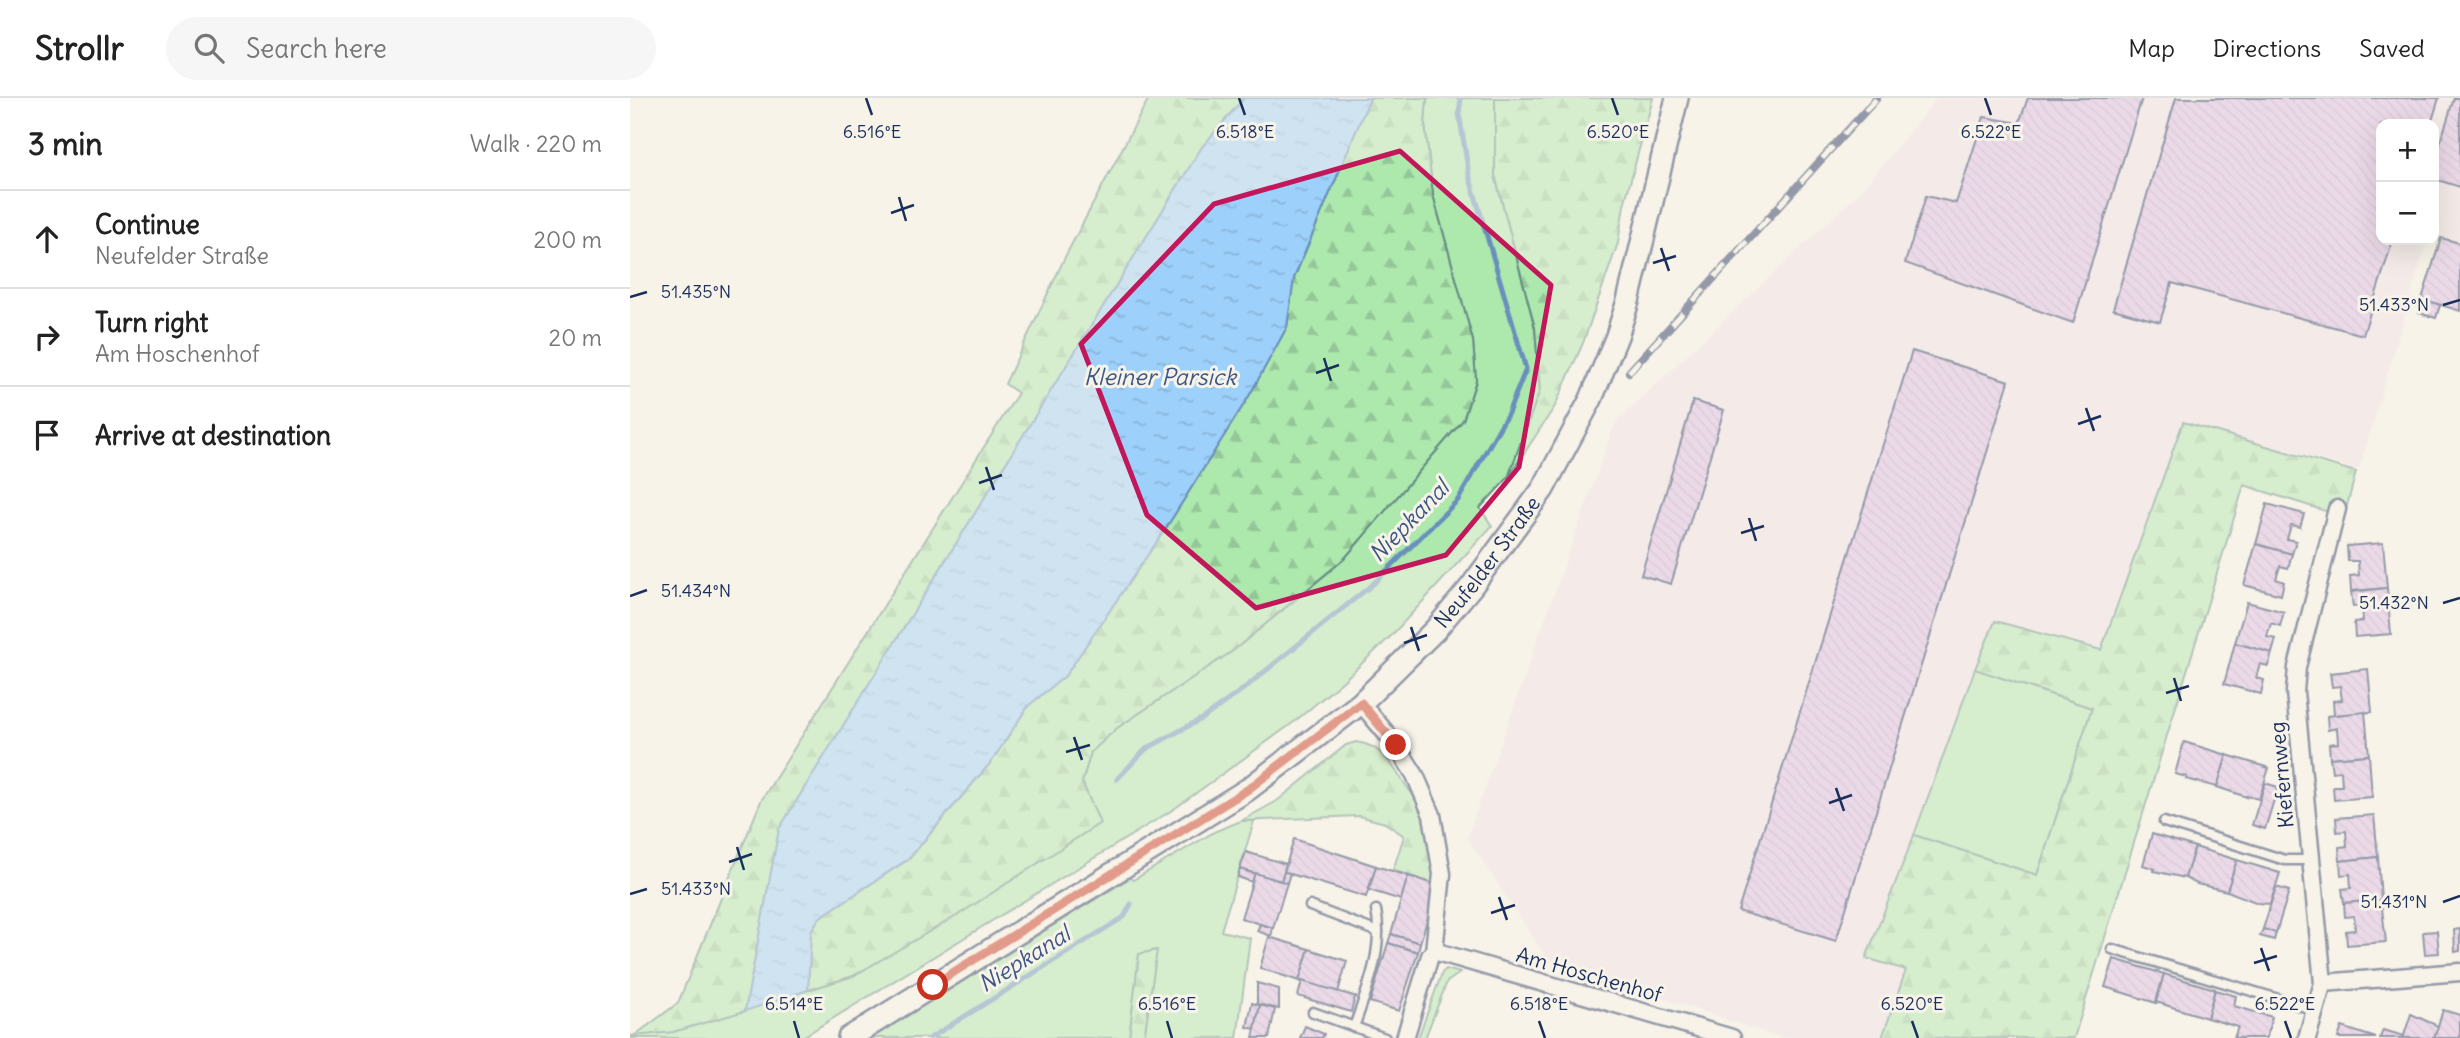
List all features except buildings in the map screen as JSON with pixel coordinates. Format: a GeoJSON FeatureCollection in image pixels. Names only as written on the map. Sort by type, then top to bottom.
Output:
{"type":"FeatureCollection","features":[{"type":"Feature","properties":{"kind":"main road","name":"Neufelder Straße"},"geometry":{"type":"LineString","coordinates":[[849,1038],[1247,790],[1361,703],[1435,630],[1471,587],[1544,489],[1578,426],[1617,336],[1628,301],[1677,98]]}},
{"type":"Feature","properties":{"kind":"street","name":"Kiefernweg"},"geometry":{"type":"LineString","coordinates":[[2307,1038],[2323,983],[2295,692],[2297,667],[2337,509]]}},
{"type":"Feature","properties":{"kind":"street"},"geometry":{"type":"LineString","coordinates":[[1361,703],[1396,745],[1415,775],[1432,815],[1442,874],[1434,951],[1430,956],[1405,1038]]}},
{"type":"Feature","properties":{"kind":"street","name":"Am Hoschenhof"},"geometry":{"type":"LineString","coordinates":[[1434,951],[1732,1038]]}},
{"type":"Feature","properties":{"kind":"street"},"geometry":{"type":"LineString","coordinates":[[2323,983],[2460,972]]}},
{"type":"Feature","properties":{"kind":"lane"},"geometry":{"type":"LineString","coordinates":[[2164,822],[2285,860],[2311,860]]}},
{"type":"Feature","properties":{"kind":"lane"},"geometry":{"type":"LineString","coordinates":[[1310,906],[1378,932]]}},
{"type":"Feature","properties":{"kind":"lane"},"geometry":{"type":"LineString","coordinates":[[1354,1027],[1377,947],[1376,909]]}},
{"type":"Feature","properties":{"kind":"lane"},"geometry":{"type":"LineString","coordinates":[[2112,948],[2315,1010]]}},
{"type":"Feature","properties":{"kind":"lane"},"geometry":{"type":"LineString","coordinates":[[1313,1012],[1385,1038]]}},
{"type":"Feature","properties":{"kind":"highlighted area"},"geometry":{"type":"Polygon","coordinates":[[[1400,151],[1551,285],[1519,467],[1446,555],[1256,608],[1147,515],[1081,344],[1214,204],[1400,151]]]}},
{"type":"Feature","properties":{"kind":"shaded area"},"geometry":{"type":"Polygon","coordinates":[[[1937,98],[2460,98],[2460,244],[2439,238],[2439,119],[2376,119],[2376,245],[2426,245],[2359,470],[2183,422],[2101,651],[1995,621],[1866,957],[1906,970],[1882,1038],[1781,1038],[1547,959],[1467,838],[1615,423],[1861,191],[1937,98]]]}},
{"type":"Feature","properties":{"kind":"green space"},"geometry":{"type":"Polygon","coordinates":[[[1149,98],[1244,98],[1202,147],[779,829],[745,1011],[673,1032],[634,1036],[678,1003],[761,801],[1018,393],[1005,384],[1066,255],[1149,98]]]}},
{"type":"Feature","properties":{"kind":"green space"},"geometry":{"type":"Polygon","coordinates":[[[1370,98],[1427,98],[1425,124],[1433,195],[1473,341],[1476,380],[1463,420],[1344,559],[1234,650],[1117,728],[1091,752],[1082,782],[1100,823],[958,915],[853,976],[808,990],[811,931],[819,918],[909,859],[992,761],[1028,706],[1065,676],[1166,528],[1249,396],[1287,327],[1294,278],[1370,98]]]}},
{"type":"Feature","properties":{"kind":"green space"},"geometry":{"type":"Polygon","coordinates":[[[1427,98],[1495,98],[1495,175],[1535,328],[1540,390],[1508,478],[1480,508],[1492,526],[1391,636],[1294,722],[1174,809],[801,1038],[630,1038],[673,1032],[853,976],[1099,823],[1082,782],[1091,752],[1117,728],[1234,650],[1344,559],[1463,420],[1476,381],[1473,341],[1433,195],[1425,124],[1427,98]]]}},
{"type":"Feature","properties":{"kind":"green space"},"geometry":{"type":"Polygon","coordinates":[[[1495,98],[1653,98],[1624,205],[1618,243],[1583,343],[1555,406],[1508,478],[1540,390],[1535,328],[1495,175],[1495,98]]]}},
{"type":"Feature","properties":{"kind":"green space"},"geometry":{"type":"Polygon","coordinates":[[[2183,422],[2356,472],[2344,517],[2244,485],[2074,1038],[1882,1038],[1906,970],[1866,958],[1914,835],[2037,875],[2092,708],[1975,669],[1995,621],[2101,650],[2183,422]]]}},
{"type":"Feature","properties":{"kind":"green space"},"geometry":{"type":"Polygon","coordinates":[[[1975,669],[2092,708],[2037,875],[1914,835],[1975,669]]]}},
{"type":"Feature","properties":{"kind":"green space"},"geometry":{"type":"Polygon","coordinates":[[[1356,742],[1371,746],[1382,754],[1419,805],[1429,834],[1438,885],[1393,870],[1404,836],[1385,823],[1359,816],[1241,821],[1277,801],[1346,745],[1356,742]]]}},
{"type":"Feature","properties":{"kind":"green space"},"geometry":{"type":"Polygon","coordinates":[[[1241,821],[1254,821],[1221,931],[1250,938],[1237,1038],[1144,1038],[1156,950],[1139,954],[1129,1038],[870,1038],[1130,878],[1133,880],[1216,831],[1241,821]]]}},
{"type":"Feature","properties":{"kind":"green space"},"geometry":{"type":"Polygon","coordinates":[[[1157,950],[1144,1038],[1129,1038],[1139,954],[1157,950]]]}},
{"type":"Feature","properties":{"kind":"green space"},"geometry":{"type":"Polygon","coordinates":[[[1446,969],[1460,973],[1447,982],[1425,1038],[1418,1038],[1442,973],[1446,969]]]}},
{"type":"Feature","properties":{"kind":"water","name":"Kleiner Parsick"},"geometry":{"type":"Polygon","coordinates":[[[1244,98],[1370,98],[1294,278],[1287,327],[1249,396],[1166,528],[1065,676],[1028,706],[992,761],[908,859],[819,918],[811,931],[808,990],[745,1011],[779,829],[1202,147],[1244,98]]]}},
{"type":"Feature","properties":{"kind":"waterway","name":"Niepkanal"},"geometry":{"type":"LineString","coordinates":[[1117,779],[1146,749],[1203,718],[1242,690],[1373,584],[1458,500],[1508,413],[1526,369],[1469,175],[1459,113],[1461,98]]}},
{"type":"Feature","properties":{"kind":"waterway","name":"Niepkanal"},"geometry":{"type":"LineString","coordinates":[[930,1038],[1124,917],[1131,904]]}},
{"type":"Feature","properties":{"kind":"railway"},"geometry":{"type":"LineString","coordinates":[[1629,372],[1877,98]]}},
{"type":"Feature","properties":{"kind":"route"},"geometry":{"type":"LineString","coordinates":[[933,985],[1247,790],[1361,703],[1396,745]]}}]}
